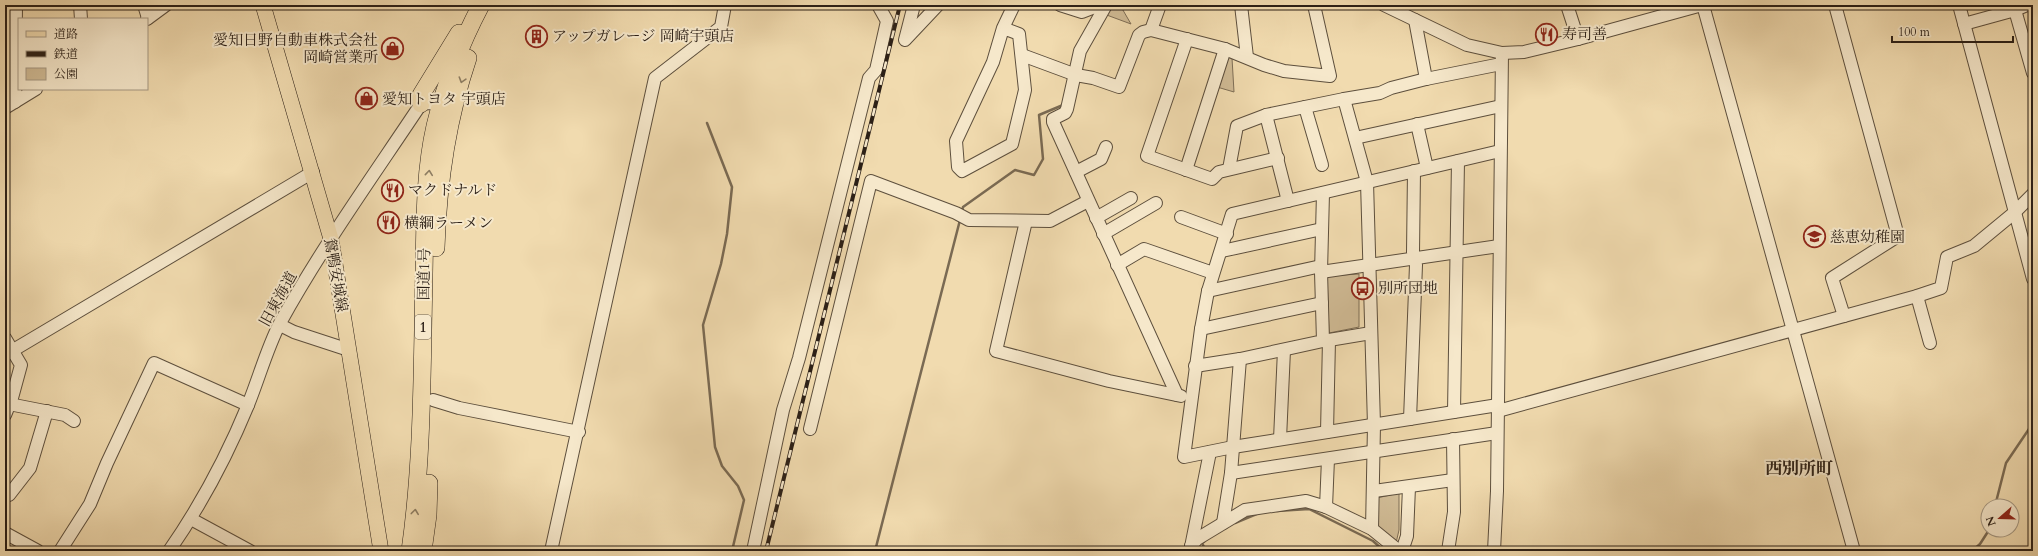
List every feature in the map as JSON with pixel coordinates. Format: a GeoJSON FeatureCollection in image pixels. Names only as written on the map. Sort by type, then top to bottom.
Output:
{"type":"FeatureCollection","features":[{"type":"Feature","properties":{"kind":"highway","name":"国道1号"},"geometry":{"type":"LineString","coordinates":[[422,551],[428,515],[433,400],[437,212],[447,106],[472,22],[481,5]]}},
{"type":"Feature","properties":{"kind":"highway","name":"国道1号"},"geometry":{"type":"LineString","coordinates":[[410,551],[419,476],[425,214],[432,147],[479,28],[491,5]]}},
{"type":"Feature","properties":{"kind":"highway"},"geometry":{"type":"LineString","coordinates":[[421,104],[421,95],[456,35],[472,22]]}},
{"type":"Feature","properties":{"kind":"main road","name":"鴛鴨安城線"},"geometry":{"type":"LineString","coordinates":[[263,5],[313,172],[331,239],[381,551]]}},
{"type":"Feature","properties":{"kind":"street"},"geometry":{"type":"LineString","coordinates":[[10,105],[16,5]]}},
{"type":"Feature","properties":{"kind":"street"},"geometry":{"type":"LineString","coordinates":[[80,5],[81,18]]}},
{"type":"Feature","properties":{"kind":"street"},"geometry":{"type":"LineString","coordinates":[[144,5],[147,18],[166,5]]}},
{"type":"Feature","properties":{"kind":"street"},"geometry":{"type":"LineString","coordinates":[[551,551],[655,78],[721,27],[725,5]]}},
{"type":"Feature","properties":{"kind":"street"},"geometry":{"type":"LineString","coordinates":[[753,551],[783,410],[799,358],[869,78],[876,70],[887,21],[878,5]]}},
{"type":"Feature","properties":{"kind":"street"},"geometry":{"type":"LineString","coordinates":[[914,5],[905,40],[938,5]]}},
{"type":"Feature","properties":{"kind":"street"},"geometry":{"type":"LineString","coordinates":[[1003,28],[1019,34],[1025,90],[1012,144],[962,172],[958,166],[956,142],[992,62],[1003,28],[1014,5]]}},
{"type":"Feature","properties":{"kind":"street"},"geometry":{"type":"LineString","coordinates":[[1060,5],[1082,12],[1101,8]]}},
{"type":"Feature","properties":{"kind":"street"},"geometry":{"type":"LineString","coordinates":[[1151,30],[1160,5]]}},
{"type":"Feature","properties":{"kind":"street"},"geometry":{"type":"LineString","coordinates":[[1241,5],[1247,57]]}},
{"type":"Feature","properties":{"kind":"street"},"geometry":{"type":"LineString","coordinates":[[1022,54],[1076,76],[1094,78],[1119,87],[1139,35],[1143,32],[1151,30],[1225,49],[1264,65],[1295,73],[1330,76],[1314,5]]}},
{"type":"Feature","properties":{"kind":"street"},"geometry":{"type":"LineString","coordinates":[[1384,5],[1467,45],[1502,58]]}},
{"type":"Feature","properties":{"kind":"street"},"geometry":{"type":"LineString","coordinates":[[1567,5],[1578,39]]}},
{"type":"Feature","properties":{"kind":"street"},"geometry":{"type":"LineString","coordinates":[[1229,169],[1237,126],[1266,115],[1380,93],[1392,88],[1702,5],[1854,551]]}},
{"type":"Feature","properties":{"kind":"street"},"geometry":{"type":"LineString","coordinates":[[1835,5],[1898,236],[1832,278],[1844,316]]}},
{"type":"Feature","properties":{"kind":"street"},"geometry":{"type":"LineString","coordinates":[[1959,5],[2033,279]]}},
{"type":"Feature","properties":{"kind":"street"},"geometry":{"type":"LineString","coordinates":[[1964,24],[1999,10],[2015,10],[2027,5]]}},
{"type":"Feature","properties":{"kind":"street"},"geometry":{"type":"LineString","coordinates":[[1101,8],[1080,51],[1076,76],[1067,109],[1065,113],[1053,119],[1053,122],[1177,395]]}},
{"type":"Feature","properties":{"kind":"street"},"geometry":{"type":"LineString","coordinates":[[2015,10],[2033,73]]}},
{"type":"Feature","properties":{"kind":"street"},"geometry":{"type":"LineString","coordinates":[[1415,20],[1426,79]]}},
{"type":"Feature","properties":{"kind":"street"},"geometry":{"type":"LineString","coordinates":[[1187,39],[1147,156],[1212,178],[1219,172],[1278,158]]}},
{"type":"Feature","properties":{"kind":"street"},"geometry":{"type":"LineString","coordinates":[[1186,170],[1225,49]]}},
{"type":"Feature","properties":{"kind":"street"},"geometry":{"type":"LineString","coordinates":[[1494,551],[1497,513],[1502,58]]}},
{"type":"Feature","properties":{"kind":"street"},"geometry":{"type":"LineString","coordinates":[[10,105],[34,90]]}},
{"type":"Feature","properties":{"kind":"street"},"geometry":{"type":"LineString","coordinates":[[1344,99],[1367,182],[1374,425],[1374,491],[1372,529]]}},
{"type":"Feature","properties":{"kind":"street"},"geometry":{"type":"LineString","coordinates":[[421,104],[429,103],[447,106]]}},
{"type":"Feature","properties":{"kind":"street","name":"旧東海道"},"geometry":{"type":"LineString","coordinates":[[169,551],[191,519],[217,473],[248,405],[280,325],[331,239],[421,104]]}},
{"type":"Feature","properties":{"kind":"street"},"geometry":{"type":"LineString","coordinates":[[1355,138],[1501,106]]}},
{"type":"Feature","properties":{"kind":"street"},"geometry":{"type":"LineString","coordinates":[[1305,107],[1322,165]]}},
{"type":"Feature","properties":{"kind":"street"},"geometry":{"type":"LineString","coordinates":[[1266,115],[1288,201]]}},
{"type":"Feature","properties":{"kind":"street"},"geometry":{"type":"LineString","coordinates":[[1417,124],[1427,168]]}},
{"type":"Feature","properties":{"kind":"street"},"geometry":{"type":"LineString","coordinates":[[1076,172],[1101,159],[1106,147]]}},
{"type":"Feature","properties":{"kind":"street"},"geometry":{"type":"LineString","coordinates":[[1500,150],[1232,214],[1222,251],[1213,273],[1208,291],[1195,366],[1184,457],[1280,439],[1454,412],[1498,408],[1917,296],[1941,288],[1947,257],[1974,246],[2014,213],[2033,194]]}},
{"type":"Feature","properties":{"kind":"street"},"geometry":{"type":"LineString","coordinates":[[1454,412],[1458,161]]}},
{"type":"Feature","properties":{"kind":"street"},"geometry":{"type":"LineString","coordinates":[[1410,419],[1414,258],[1414,171]]}},
{"type":"Feature","properties":{"kind":"street"},"geometry":{"type":"LineString","coordinates":[[9,353],[313,172]]}},
{"type":"Feature","properties":{"kind":"street"},"geometry":{"type":"LineString","coordinates":[[810,429],[871,182],[960,215],[969,220],[1050,221],[1088,201]]}},
{"type":"Feature","properties":{"kind":"street"},"geometry":{"type":"LineString","coordinates":[[1323,193],[1321,269],[1322,303],[1326,340],[1327,432]]}},
{"type":"Feature","properties":{"kind":"street"},"geometry":{"type":"LineString","coordinates":[[1096,218],[1131,198]]}},
{"type":"Feature","properties":{"kind":"street"},"geometry":{"type":"LineString","coordinates":[[1103,234],[1156,203]]}},
{"type":"Feature","properties":{"kind":"street"},"geometry":{"type":"LineString","coordinates":[[1182,217],[1227,234]]}},
{"type":"Feature","properties":{"kind":"street"},"geometry":{"type":"LineString","coordinates":[[1026,221],[996,351],[1109,381],[1192,398]]}},
{"type":"Feature","properties":{"kind":"street"},"geometry":{"type":"LineString","coordinates":[[1222,251],[1322,229]]}},
{"type":"Feature","properties":{"kind":"street"},"geometry":{"type":"LineString","coordinates":[[1208,291],[1321,269],[1369,265],[1499,246]]}},
{"type":"Feature","properties":{"kind":"street"},"geometry":{"type":"LineString","coordinates":[[1117,265],[1144,249],[1213,273]]}},
{"type":"Feature","properties":{"kind":"street"},"geometry":{"type":"LineString","coordinates":[[1917,296],[1930,342]]}},
{"type":"Feature","properties":{"kind":"street"},"geometry":{"type":"LineString","coordinates":[[1201,329],[1322,303]]}},
{"type":"Feature","properties":{"kind":"street"},"geometry":{"type":"LineString","coordinates":[[280,325],[294,332],[349,350]]}},
{"type":"Feature","properties":{"kind":"street"},"geometry":{"type":"LineString","coordinates":[[1195,366],[1240,359],[1326,340],[1371,333]]}},
{"type":"Feature","properties":{"kind":"street"},"geometry":{"type":"LineString","coordinates":[[5,338],[9,353],[21,365],[7,409],[47,411],[65,415],[74,421]]}},
{"type":"Feature","properties":{"kind":"street"},"geometry":{"type":"LineString","coordinates":[[1280,439],[1284,350]]}},
{"type":"Feature","properties":{"kind":"street"},"geometry":{"type":"LineString","coordinates":[[1223,523],[1231,473],[1240,359]]}},
{"type":"Feature","properties":{"kind":"street"},"geometry":{"type":"LineString","coordinates":[[60,551],[90,504],[107,463],[154,363],[248,405]]}},
{"type":"Feature","properties":{"kind":"street"},"geometry":{"type":"LineString","coordinates":[[433,400],[459,408],[578,432]]}},
{"type":"Feature","properties":{"kind":"street"},"geometry":{"type":"LineString","coordinates":[[6,496],[30,468],[47,411]]}},
{"type":"Feature","properties":{"kind":"street"},"geometry":{"type":"LineString","coordinates":[[1231,473],[1497,433]]}},
{"type":"Feature","properties":{"kind":"street"},"geometry":{"type":"LineString","coordinates":[[1448,551],[1454,512],[1453,439]]}},
{"type":"Feature","properties":{"kind":"street"},"geometry":{"type":"LineString","coordinates":[[1190,548],[1210,452]]}},
{"type":"Feature","properties":{"kind":"street"},"geometry":{"type":"LineString","coordinates":[[1326,507],[1328,459]]}},
{"type":"Feature","properties":{"kind":"street"},"geometry":{"type":"LineString","coordinates":[[1374,491],[1453,480]]}},
{"type":"Feature","properties":{"kind":"street"},"geometry":{"type":"LineString","coordinates":[[1190,548],[1197,539],[1245,510],[1306,501],[1326,507],[1372,529],[1401,551],[1407,536],[1409,486]]}},
{"type":"Feature","properties":{"kind":"street"},"geometry":{"type":"LineString","coordinates":[[191,519],[250,551]]}},
{"type":"Feature","properties":{"kind":"street"},"geometry":{"type":"LineString","coordinates":[[5,533],[38,551]]}},
{"type":"Feature","properties":{"kind":"green space"},"geometry":{"type":"Polygon","coordinates":[[[1111,5],[1120,5],[1131,24],[1104,14],[1111,5]]]}},
{"type":"Feature","properties":{"kind":"green space"},"geometry":{"type":"Polygon","coordinates":[[[1228,57],[1232,58],[1234,92],[1217,87],[1228,57]]]}},
{"type":"Feature","properties":{"kind":"green space"},"geometry":{"type":"Polygon","coordinates":[[[1359,274],[1359,327],[1329,333],[1327,276],[1359,274]]]}},
{"type":"Feature","properties":{"kind":"green space"},"geometry":{"type":"Polygon","coordinates":[[[1399,493],[1399,530],[1396,543],[1375,530],[1377,498],[1399,493]]]}},
{"type":"Feature","properties":{"kind":"waterway"},"geometry":{"type":"LineString","coordinates":[[962,211],[963,207],[1015,170],[1034,175],[1043,159],[1039,115],[1063,105]]}},
{"type":"Feature","properties":{"kind":"waterway"},"geometry":{"type":"LineString","coordinates":[[707,123],[732,187],[727,234],[721,264],[703,325],[715,447],[722,466],[738,486],[744,500],[732,551]]}},
{"type":"Feature","properties":{"kind":"waterway"},"geometry":{"type":"LineString","coordinates":[[875,551],[960,220]]}},
{"type":"Feature","properties":{"kind":"waterway"},"geometry":{"type":"LineString","coordinates":[[1997,498],[2006,463],[2033,423]]}},
{"type":"Feature","properties":{"kind":"waterway"},"geometry":{"type":"LineString","coordinates":[[1277,511],[1309,509],[1373,541],[1384,551]]}},
{"type":"Feature","properties":{"kind":"waterway"},"geometry":{"type":"LineString","coordinates":[[1235,523],[1259,513]]}},
{"type":"Feature","properties":{"kind":"waterway"},"geometry":{"type":"LineString","coordinates":[[1972,551],[1984,538]]}},
{"type":"Feature","properties":{"kind":"waterway"},"geometry":{"type":"LineString","coordinates":[[1204,542],[1202,543],[1206,551]]}},
{"type":"Feature","properties":{"kind":"railway"},"geometry":{"type":"LineString","coordinates":[[766,551],[900,5]]}},
{"type":"Feature","properties":{"kind":"place","name":"寿司善"},"geometry":{"type":"Point","coordinates":[1546,34]}},
{"type":"Feature","properties":{"kind":"place","name":"アップガレージ 岡崎宇頭店"},"geometry":{"type":"Point","coordinates":[537,36]}},
{"type":"Feature","properties":{"kind":"place","name":"愛知日野自動車株式会社 岡崎営業所"},"geometry":{"type":"Point","coordinates":[393,49]}},
{"type":"Feature","properties":{"kind":"place","name":"愛知トヨタ 宇頭店"},"geometry":{"type":"Point","coordinates":[367,99]}},
{"type":"Feature","properties":{"kind":"place","name":"マクドナルド"},"geometry":{"type":"Point","coordinates":[392,190]}},
{"type":"Feature","properties":{"kind":"place","name":"横綱ラーメン"},"geometry":{"type":"Point","coordinates":[389,223]}},
{"type":"Feature","properties":{"kind":"place","name":"慈恵幼稚園"},"geometry":{"type":"Point","coordinates":[1815,237]}},
{"type":"Feature","properties":{"kind":"place","name":"別所団地"},"geometry":{"type":"Point","coordinates":[1363,288]}},
{"type":"Feature","properties":{"kind":"district","name":"西別所町"},"geometry":{"type":"Point","coordinates":[1799,468]}}]}
